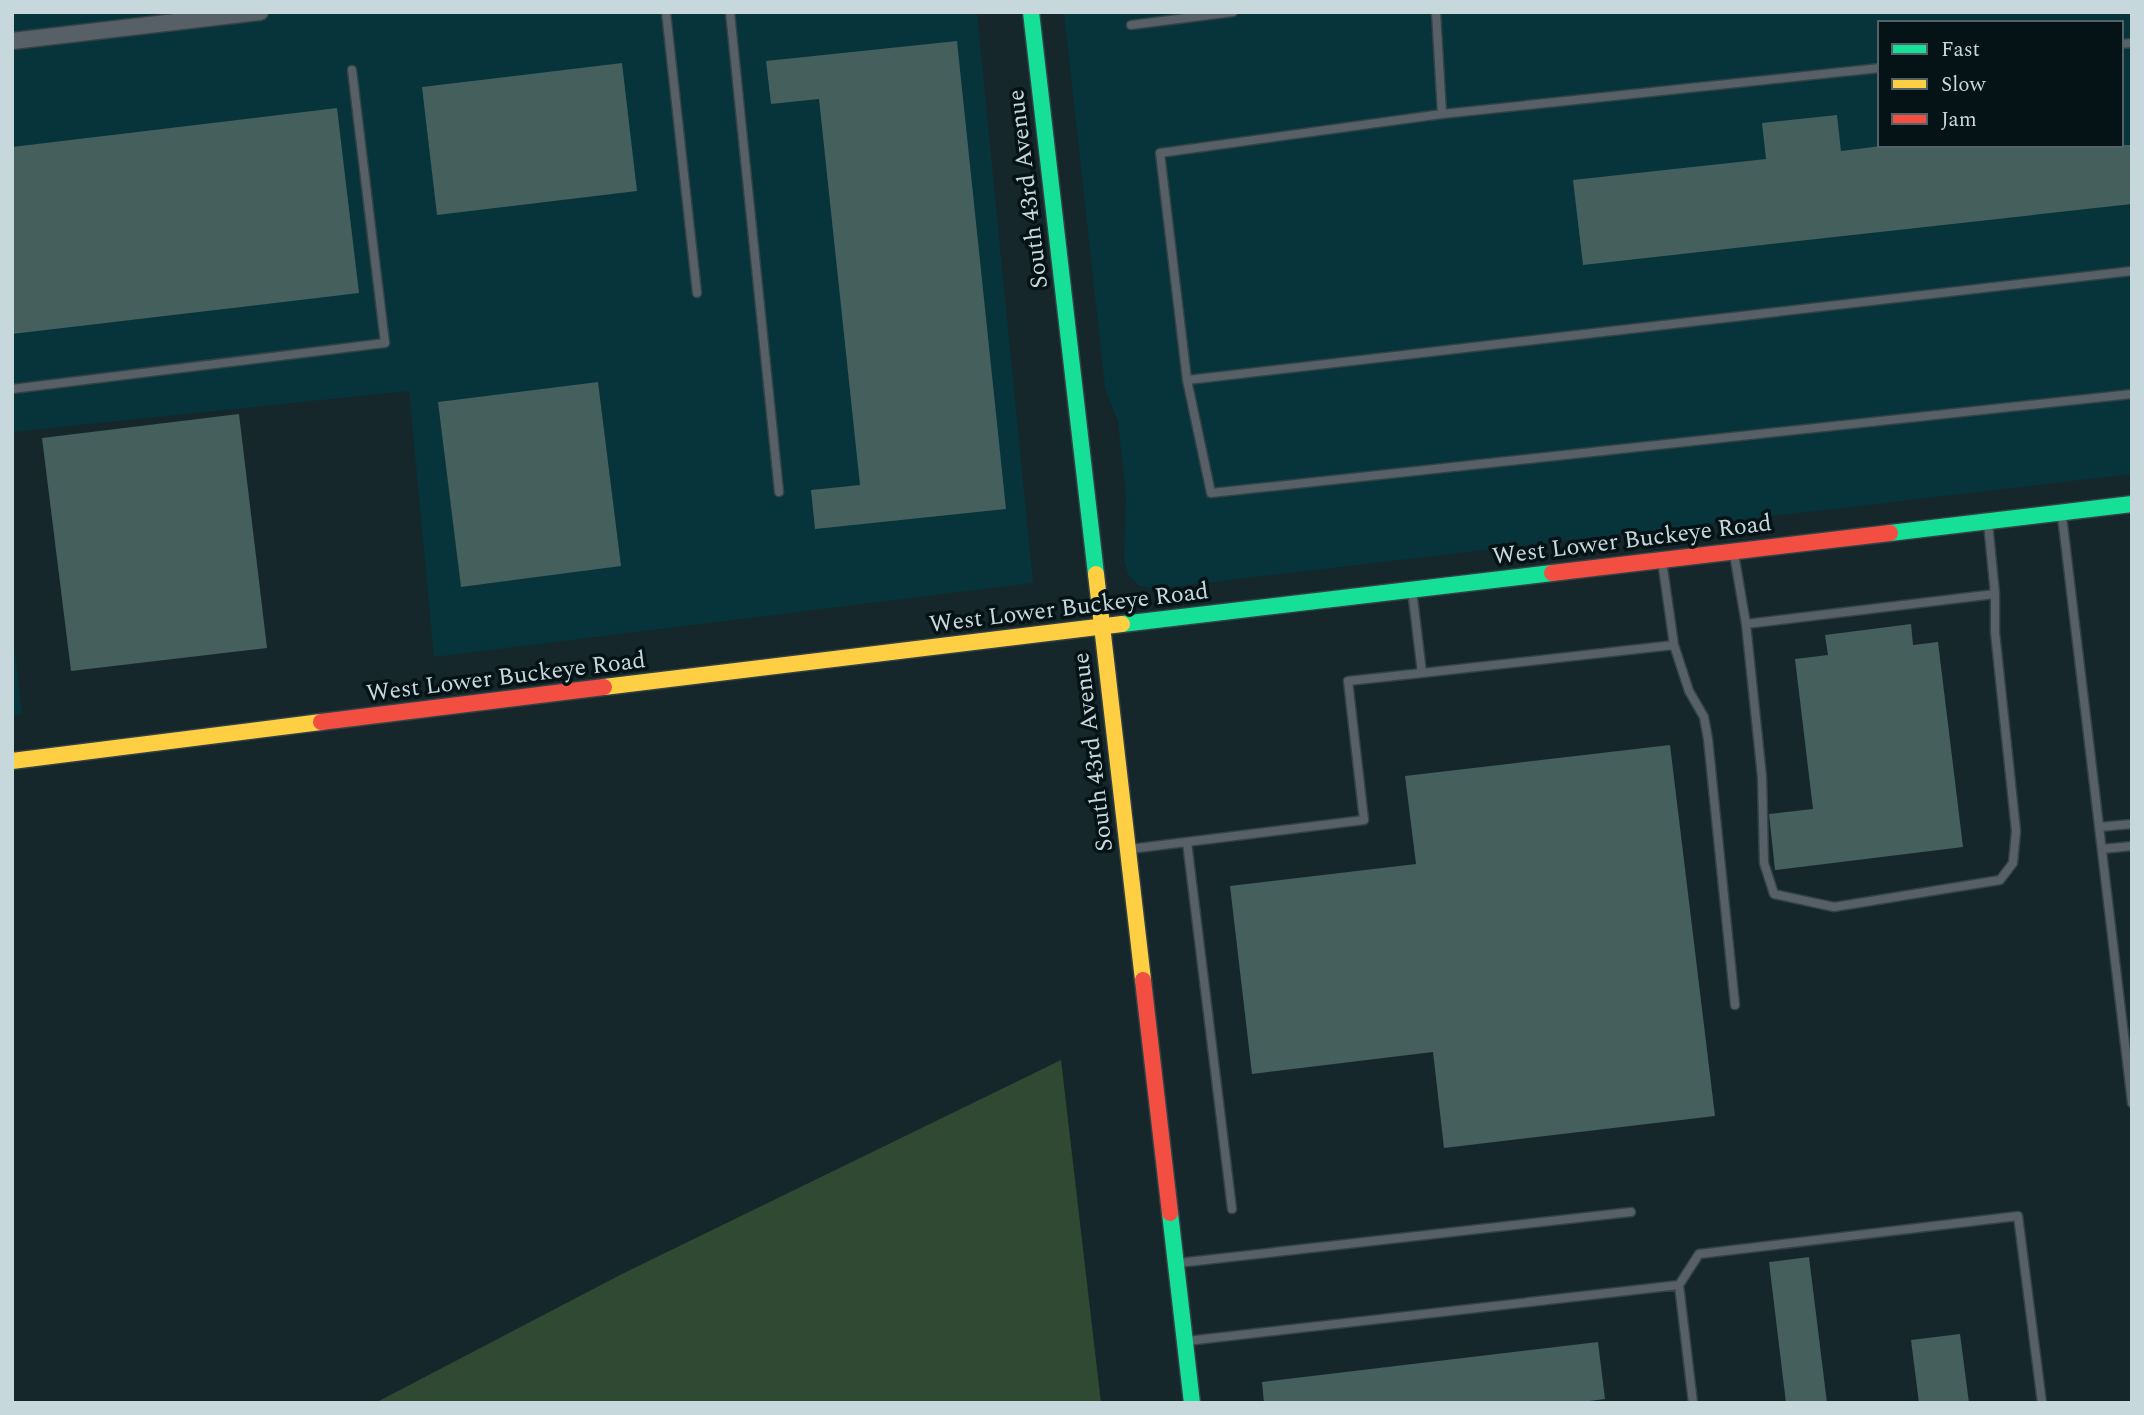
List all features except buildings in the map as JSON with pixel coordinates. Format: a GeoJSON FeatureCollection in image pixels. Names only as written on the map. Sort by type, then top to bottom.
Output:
{"type":"FeatureCollection","features":[{"type":"Feature","properties":{"kind":"main road","name":"South 43rd Avenue"},"geometry":{"type":"LineString","coordinates":[[1031,12],[1192,1403]]}},
{"type":"Feature","properties":{"kind":"main road","name":"West Lower Buckeye Road"},"geometry":{"type":"LineString","coordinates":[[12,761],[1661,558],[1734,552],[2132,504]]}},
{"type":"Feature","properties":{"kind":"street"},"geometry":{"type":"LineString","coordinates":[[12,41],[260,12]]}},
{"type":"Feature","properties":{"kind":"lane"},"geometry":{"type":"LineString","coordinates":[[666,12],[697,293]]}},
{"type":"Feature","properties":{"kind":"lane"},"geometry":{"type":"LineString","coordinates":[[730,12],[779,492]]}},
{"type":"Feature","properties":{"kind":"lane"},"geometry":{"type":"LineString","coordinates":[[1131,25],[1233,12]]}},
{"type":"Feature","properties":{"kind":"lane"},"geometry":{"type":"LineString","coordinates":[[1436,12],[1442,114]]}},
{"type":"Feature","properties":{"kind":"lane"},"geometry":{"type":"LineString","coordinates":[[1878,68],[1442,114],[1160,153],[1186,380],[1211,493],[2132,394]]}},
{"type":"Feature","properties":{"kind":"lane"},"geometry":{"type":"LineString","coordinates":[[12,389],[385,343],[352,70]]}},
{"type":"Feature","properties":{"kind":"lane"},"geometry":{"type":"LineString","coordinates":[[1186,380],[2132,271]]}},
{"type":"Feature","properties":{"kind":"lane"},"geometry":{"type":"LineString","coordinates":[[2062,513],[2132,1103]]}},
{"type":"Feature","properties":{"kind":"lane"},"geometry":{"type":"LineString","coordinates":[[1734,552],[1746,625],[1762,777],[1764,863],[1774,894],[1834,907],[2000,880],[2013,863],[2016,831],[1995,632],[1995,594],[1988,521]]}},
{"type":"Feature","properties":{"kind":"lane"},"geometry":{"type":"LineString","coordinates":[[1661,558],[1674,645],[1689,691],[1704,717],[1708,739],[1735,1006]]}},
{"type":"Feature","properties":{"kind":"lane"},"geometry":{"type":"LineString","coordinates":[[1412,589],[1422,673]]}},
{"type":"Feature","properties":{"kind":"lane"},"geometry":{"type":"LineString","coordinates":[[1746,625],[1995,594]]}},
{"type":"Feature","properties":{"kind":"lane"},"geometry":{"type":"LineString","coordinates":[[1127,849],[1364,820],[1348,681],[1674,645]]}},
{"type":"Feature","properties":{"kind":"lane"},"geometry":{"type":"LineString","coordinates":[[2099,827],[2132,824]]}},
{"type":"Feature","properties":{"kind":"lane"},"geometry":{"type":"LineString","coordinates":[[1187,842],[1232,1209]]}},
{"type":"Feature","properties":{"kind":"lane"},"geometry":{"type":"LineString","coordinates":[[2102,849],[2132,846]]}},
{"type":"Feature","properties":{"kind":"lane"},"geometry":{"type":"LineString","coordinates":[[1175,1264],[1631,1212]]}},
{"type":"Feature","properties":{"kind":"lane"},"geometry":{"type":"LineString","coordinates":[[1693,1403],[1679,1285],[1699,1254],[2018,1216],[2042,1403]]}},
{"type":"Feature","properties":{"kind":"lane"},"geometry":{"type":"LineString","coordinates":[[1185,1341],[1679,1285]]}},
{"type":"Feature","properties":{"kind":"shaded area"},"geometry":{"type":"Polygon","coordinates":[[[12,12],[977,12],[1033,583],[434,657],[409,391],[12,432],[12,12]]]}},
{"type":"Feature","properties":{"kind":"shaded area"},"geometry":{"type":"Polygon","coordinates":[[[1064,12],[2132,12],[2132,474],[1153,589],[1139,585],[1129,576],[1124,561],[1126,495],[1118,422],[1105,388],[1064,12]]]}},
{"type":"Feature","properties":{"kind":"shaded area"},"geometry":{"type":"Polygon","coordinates":[[[12,625],[22,714],[12,715],[12,625]]]}},
{"type":"Feature","properties":{"kind":"green space"},"geometry":{"type":"Polygon","coordinates":[[[1061,1060],[1101,1403],[375,1403],[622,1274],[1061,1060]]]}},
{"type":"Feature","properties":{"kind":"traffic: fast"},"geometry":{"type":"LineString","coordinates":[[1031,12],[1096,574]]}},
{"type":"Feature","properties":{"kind":"traffic: fast"},"geometry":{"type":"LineString","coordinates":[[1890,533],[2132,504]]}},
{"type":"Feature","properties":{"kind":"traffic: fast"},"geometry":{"type":"LineString","coordinates":[[1122,624],[1552,573]]}},
{"type":"Feature","properties":{"kind":"traffic: fast"},"geometry":{"type":"LineString","coordinates":[[1170,1213],[1192,1403]]}},
{"type":"Feature","properties":{"kind":"traffic: slow"},"geometry":{"type":"LineString","coordinates":[[1096,574],[1143,980]]}},
{"type":"Feature","properties":{"kind":"traffic: slow"},"geometry":{"type":"LineString","coordinates":[[604,687],[1122,624]]}},
{"type":"Feature","properties":{"kind":"traffic: slow"},"geometry":{"type":"LineString","coordinates":[[12,761],[321,722]]}},
{"type":"Feature","properties":{"kind":"traffic: jam"},"geometry":{"type":"LineString","coordinates":[[1552,573],[1890,533]]}},
{"type":"Feature","properties":{"kind":"traffic: jam"},"geometry":{"type":"LineString","coordinates":[[321,722],[604,687]]}},
{"type":"Feature","properties":{"kind":"traffic: jam"},"geometry":{"type":"LineString","coordinates":[[1143,980],[1170,1213]]}}]}
